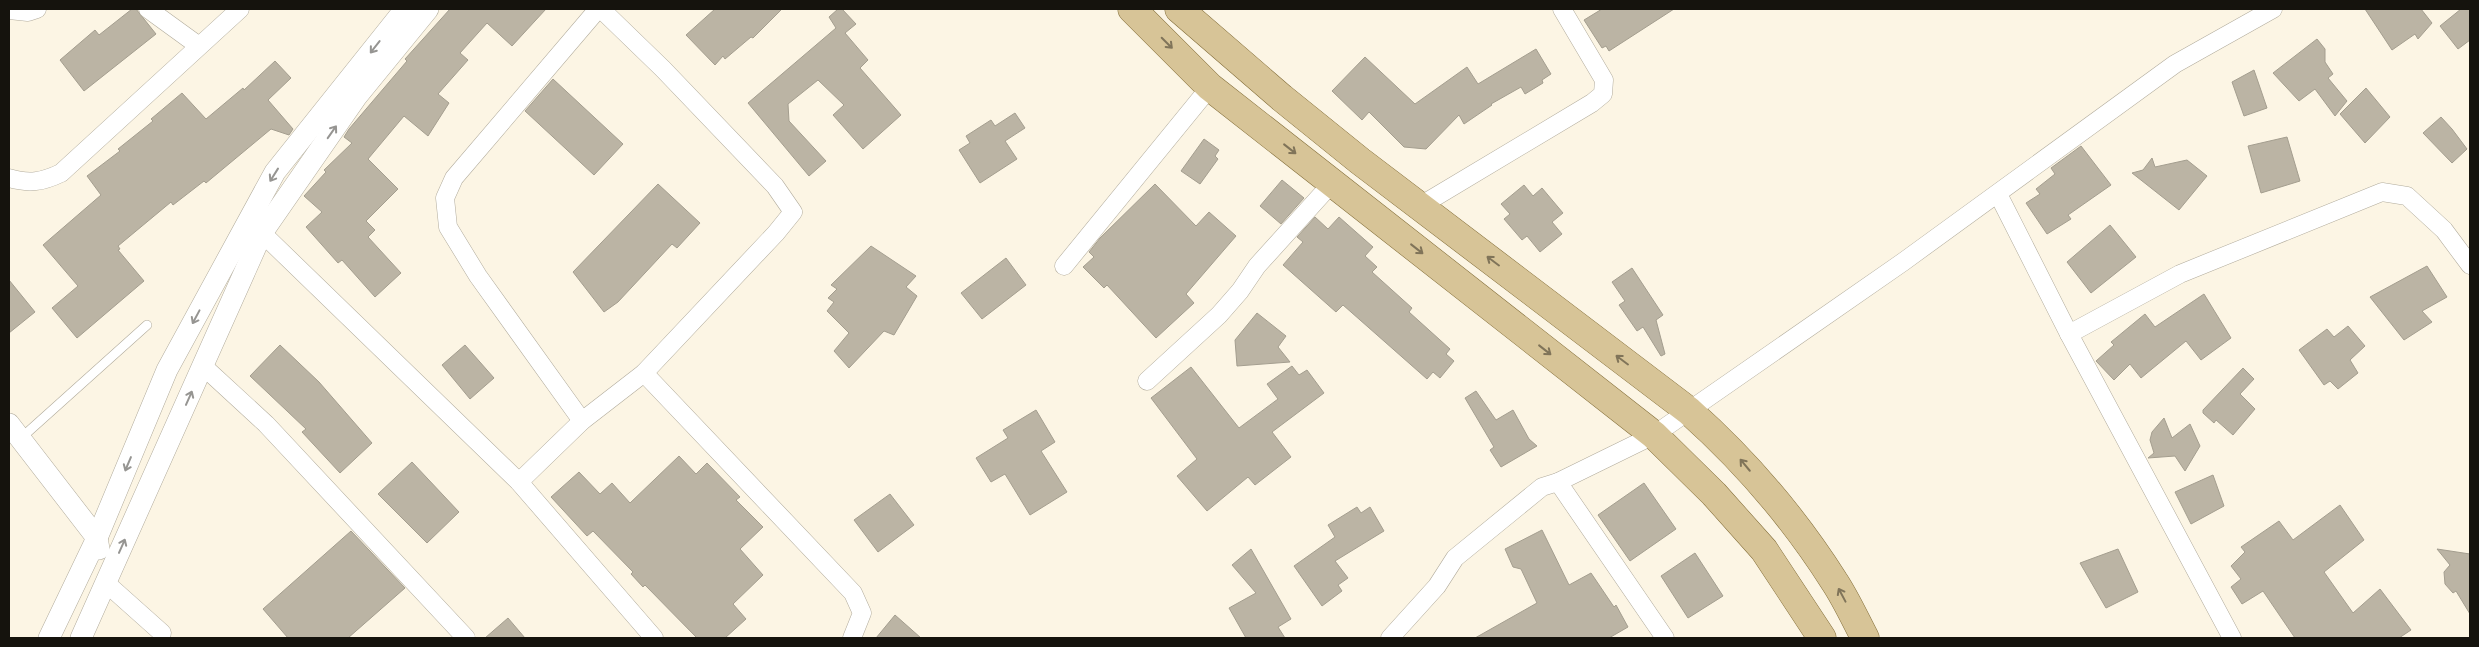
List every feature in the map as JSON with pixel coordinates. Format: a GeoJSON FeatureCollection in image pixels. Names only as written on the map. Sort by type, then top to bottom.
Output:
{"type":"FeatureCollection","features":[{"type":"Feature","properties":{"kind":"main road"},"geometry":{"type":"LineString","coordinates":[[1132,9],[1210,87],[1654,435],[1714,494],[1764,550],[1822,638]]}},
{"type":"Feature","properties":{"kind":"main road"},"geometry":{"type":"LineString","coordinates":[[1185,11],[1282,98],[1689,411],[1721,439],[1785,510],[1835,583],[1865,638]]}},
{"type":"Feature","properties":{"kind":"street"},"geometry":{"type":"LineString","coordinates":[[9,10],[28,12],[37,9]]}},
{"type":"Feature","properties":{"kind":"street"},"geometry":{"type":"LineString","coordinates":[[148,9],[199,46]]}},
{"type":"Feature","properties":{"kind":"street"},"geometry":{"type":"LineString","coordinates":[[9,178],[24,182],[42,181],[61,173],[240,9]]}},
{"type":"Feature","properties":{"kind":"street"},"geometry":{"type":"LineString","coordinates":[[81,638],[203,366],[275,172],[405,9]]}},
{"type":"Feature","properties":{"kind":"street"},"geometry":{"type":"LineString","coordinates":[[49,638],[97,538],[168,370],[254,229],[357,96],[428,9]]}},
{"type":"Feature","properties":{"kind":"street"},"geometry":{"type":"LineString","coordinates":[[519,482],[582,421],[644,373],[776,233],[792,212],[775,186],[663,69],[600,9],[454,178],[445,198],[448,227],[478,276],[582,421]]}},
{"type":"Feature","properties":{"kind":"street"},"geometry":{"type":"LineString","coordinates":[[1420,206],[1592,103],[1603,94],[1604,80],[1562,9]]}},
{"type":"Feature","properties":{"kind":"street"},"geometry":{"type":"LineString","coordinates":[[1390,638],[1437,586],[1455,558],[1542,487],[1558,482],[1654,435],[1998,194],[2176,64],[2273,9]]}},
{"type":"Feature","properties":{"kind":"street"},"geometry":{"type":"LineString","coordinates":[[1064,266],[1210,87]]}},
{"type":"Feature","properties":{"kind":"street"},"geometry":{"type":"LineString","coordinates":[[1147,381],[1219,315],[1240,291],[1257,266],[1332,182]]}},
{"type":"Feature","properties":{"kind":"street"},"geometry":{"type":"LineString","coordinates":[[2069,334],[2180,274],[2382,192],[2408,196],[2444,230],[2470,265]]}},
{"type":"Feature","properties":{"kind":"street"},"geometry":{"type":"LineString","coordinates":[[1998,194],[2069,334],[2232,638]]}},
{"type":"Feature","properties":{"kind":"street"},"geometry":{"type":"LineString","coordinates":[[254,229],[519,482],[654,638]]}},
{"type":"Feature","properties":{"kind":"street"},"geometry":{"type":"LineString","coordinates":[[203,366],[266,424],[466,638]]}},
{"type":"Feature","properties":{"kind":"street"},"geometry":{"type":"LineString","coordinates":[[644,373],[853,593],[862,614],[852,638]]}},
{"type":"Feature","properties":{"kind":"street"},"geometry":{"type":"LineString","coordinates":[[14,432],[97,538],[106,583],[164,636]]}},
{"type":"Feature","properties":{"kind":"street"},"geometry":{"type":"LineString","coordinates":[[1558,482],[1665,638]]}},
{"type":"Feature","properties":{"kind":"lane"},"geometry":{"type":"LineString","coordinates":[[14,432],[147,325]]}},
{"type":"Feature","properties":{"kind":"building"},"geometry":{"type":"Polygon","coordinates":[[[132,9],[136,9],[156,34],[84,91],[60,60],[95,30],[99,35],[132,9]]]}},
{"type":"Feature","properties":{"kind":"building"},"geometry":{"type":"Polygon","coordinates":[[[450,9],[546,9],[512,46],[487,23],[460,53],[468,60],[438,94],[449,103],[428,136],[404,116],[368,159],[398,189],[366,221],[375,230],[368,237],[401,273],[375,297],[342,260],[338,263],[306,227],[322,212],[304,196],[326,172],[324,170],[352,143],[344,137],[349,129],[407,61],[405,59],[450,9]]]}},
{"type":"Feature","properties":{"kind":"building"},"geometry":{"type":"Polygon","coordinates":[[[715,9],[782,9],[753,38],[751,37],[725,59],[723,56],[715,65],[686,35],[715,9]]]}},
{"type":"Feature","properties":{"kind":"building"},"geometry":{"type":"Polygon","coordinates":[[[838,9],[842,9],[856,24],[845,33],[868,60],[860,68],[901,115],[863,149],[833,115],[844,105],[818,80],[788,104],[789,121],[826,161],[809,176],[748,103],[836,28],[829,17],[838,9]]]}},
{"type":"Feature","properties":{"kind":"building"},"geometry":{"type":"Polygon","coordinates":[[[1602,9],[1674,9],[1609,51],[1606,46],[1602,48],[1584,20],[1602,9]]]}},
{"type":"Feature","properties":{"kind":"building"},"geometry":{"type":"Polygon","coordinates":[[[2365,9],[2421,9],[2432,23],[2418,39],[2415,34],[2392,50],[2365,9]]]}},
{"type":"Feature","properties":{"kind":"building"},"geometry":{"type":"Polygon","coordinates":[[[2461,9],[2470,9],[2470,40],[2458,49],[2440,26],[2461,9]]]}},
{"type":"Feature","properties":{"kind":"building"},"geometry":{"type":"Polygon","coordinates":[[[2317,39],[2325,49],[2325,62],[2333,74],[2328,78],[2347,101],[2335,116],[2315,89],[2299,101],[2273,73],[2317,39]]]}},
{"type":"Feature","properties":{"kind":"building"},"geometry":{"type":"Polygon","coordinates":[[[1536,49],[1551,74],[1542,80],[1543,83],[1525,94],[1521,87],[1491,104],[1464,124],[1459,115],[1426,149],[1404,147],[1369,112],[1362,120],[1332,91],[1365,57],[1415,104],[1467,67],[1478,84],[1536,49]]]}},
{"type":"Feature","properties":{"kind":"building"},"geometry":{"type":"Polygon","coordinates":[[[275,61],[291,78],[268,100],[293,129],[289,135],[271,129],[206,183],[204,181],[173,205],[171,202],[118,246],[120,249],[118,250],[144,281],[77,338],[52,308],[78,286],[43,245],[101,195],[87,176],[120,151],[118,149],[153,121],[151,119],[182,93],[206,119],[243,88],[244,90],[275,61]]]}},
{"type":"Feature","properties":{"kind":"building"},"geometry":{"type":"Polygon","coordinates":[[[2254,70],[2267,108],[2244,116],[2232,82],[2254,70]]]}},
{"type":"Feature","properties":{"kind":"building"},"geometry":{"type":"Polygon","coordinates":[[[553,79],[623,144],[594,175],[525,111],[553,79]]]}},
{"type":"Feature","properties":{"kind":"building"},"geometry":{"type":"Polygon","coordinates":[[[2366,88],[2390,117],[2365,143],[2340,114],[2366,88]]]}},
{"type":"Feature","properties":{"kind":"building"},"geometry":{"type":"Polygon","coordinates":[[[1015,113],[1025,128],[1005,141],[1017,159],[980,183],[959,150],[970,143],[966,136],[991,120],[995,126],[1015,113]]]}},
{"type":"Feature","properties":{"kind":"building"},"geometry":{"type":"Polygon","coordinates":[[[2441,117],[2467,149],[2452,163],[2423,133],[2441,117]]]}},
{"type":"Feature","properties":{"kind":"building"},"geometry":{"type":"Polygon","coordinates":[[[2287,137],[2300,181],[2261,193],[2248,146],[2287,137]]]}},
{"type":"Feature","properties":{"kind":"building"},"geometry":{"type":"Polygon","coordinates":[[[1204,139],[1219,150],[1215,156],[1218,159],[1200,184],[1181,171],[1204,139]]]}},
{"type":"Feature","properties":{"kind":"building"},"geometry":{"type":"Polygon","coordinates":[[[2081,146],[2111,185],[2068,215],[2071,219],[2047,234],[2026,203],[2040,194],[2036,189],[2055,174],[2051,168],[2081,146]]]}},
{"type":"Feature","properties":{"kind":"building"},"geometry":{"type":"Polygon","coordinates":[[[2152,158],[2155,167],[2187,160],[2207,176],[2179,210],[2132,173],[2143,170],[2152,158]]]}},
{"type":"Feature","properties":{"kind":"building"},"geometry":{"type":"Polygon","coordinates":[[[1282,180],[1304,198],[1281,224],[1260,206],[1282,180]]]}},
{"type":"Feature","properties":{"kind":"building"},"geometry":{"type":"Polygon","coordinates":[[[658,184],[700,223],[677,248],[672,244],[618,302],[604,312],[573,272],[658,184]]]}},
{"type":"Feature","properties":{"kind":"building"},"geometry":{"type":"Polygon","coordinates":[[[1155,184],[1196,226],[1209,212],[1236,236],[1186,294],[1194,303],[1156,338],[1107,285],[1104,288],[1083,267],[1094,257],[1089,252],[1100,238],[1155,184]]]}},
{"type":"Feature","properties":{"kind":"building"},"geometry":{"type":"Polygon","coordinates":[[[1524,185],[1533,196],[1542,188],[1563,213],[1552,222],[1562,234],[1540,252],[1527,236],[1522,240],[1504,219],[1510,214],[1501,204],[1524,185]]]}},
{"type":"Feature","properties":{"kind":"building"},"geometry":{"type":"Polygon","coordinates":[[[1315,217],[1328,229],[1339,217],[1373,247],[1365,256],[1377,267],[1372,272],[1412,308],[1409,312],[1450,349],[1446,354],[1454,361],[1440,378],[1433,372],[1427,379],[1343,305],[1336,312],[1283,265],[1303,242],[1297,237],[1315,217]]]}},
{"type":"Feature","properties":{"kind":"building"},"geometry":{"type":"Polygon","coordinates":[[[2110,225],[2136,257],[2091,293],[2067,262],[2110,225]]]}},
{"type":"Feature","properties":{"kind":"building"},"geometry":{"type":"Polygon","coordinates":[[[871,246],[916,276],[906,287],[917,296],[894,335],[884,331],[849,368],[834,351],[849,333],[827,311],[834,302],[828,298],[837,289],[831,285],[871,246]]]}},
{"type":"Feature","properties":{"kind":"building"},"geometry":{"type":"Polygon","coordinates":[[[1006,258],[1026,285],[982,319],[961,293],[1006,258]]]}},
{"type":"Feature","properties":{"kind":"building"},"geometry":{"type":"Polygon","coordinates":[[[2427,266],[2447,297],[2422,311],[2432,322],[2404,340],[2370,297],[2427,266]]]}},
{"type":"Feature","properties":{"kind":"building"},"geometry":{"type":"Polygon","coordinates":[[[1632,268],[1663,315],[1656,320],[1665,354],[1661,356],[1643,327],[1637,331],[1619,305],[1625,301],[1612,282],[1632,268]]]}},
{"type":"Feature","properties":{"kind":"building"},"geometry":{"type":"Polygon","coordinates":[[[9,280],[35,312],[9,333],[9,280]]]}},
{"type":"Feature","properties":{"kind":"building"},"geometry":{"type":"Polygon","coordinates":[[[2204,294],[2231,338],[2201,360],[2186,341],[2141,378],[2130,364],[2114,380],[2096,361],[2114,345],[2111,342],[2145,314],[2155,327],[2204,294]]]}},
{"type":"Feature","properties":{"kind":"building"},"geometry":{"type":"Polygon","coordinates":[[[1257,313],[1286,336],[1278,347],[1290,362],[1237,366],[1235,340],[1257,313]]]}},
{"type":"Feature","properties":{"kind":"building"},"geometry":{"type":"Polygon","coordinates":[[[2348,326],[2365,346],[2350,360],[2358,373],[2338,389],[2330,381],[2324,385],[2299,350],[2327,329],[2334,337],[2348,326]]]}},
{"type":"Feature","properties":{"kind":"building"},"geometry":{"type":"Polygon","coordinates":[[[280,345],[319,382],[372,443],[340,473],[302,432],[306,429],[250,376],[280,345]]]}},
{"type":"Feature","properties":{"kind":"building"},"geometry":{"type":"Polygon","coordinates":[[[465,345],[494,378],[470,399],[442,365],[465,345]]]}},
{"type":"Feature","properties":{"kind":"building"},"geometry":{"type":"Polygon","coordinates":[[[1292,366],[1299,375],[1307,370],[1324,393],[1272,432],[1291,457],[1255,485],[1248,477],[1207,511],[1177,476],[1197,459],[1151,398],[1191,367],[1239,428],[1278,399],[1267,384],[1292,366]]]}},
{"type":"Feature","properties":{"kind":"building"},"geometry":{"type":"Polygon","coordinates":[[[2243,368],[2254,379],[2240,394],[2255,409],[2233,435],[2216,420],[2214,423],[2203,413],[2203,410],[2243,368]]]}},
{"type":"Feature","properties":{"kind":"building"},"geometry":{"type":"Polygon","coordinates":[[[1476,391],[1496,420],[1513,410],[1529,439],[1537,446],[1501,467],[1490,450],[1494,447],[1465,398],[1476,391]]]}},
{"type":"Feature","properties":{"kind":"building"},"geometry":{"type":"Polygon","coordinates":[[[1036,410],[1055,442],[1041,451],[1067,492],[1030,515],[1005,474],[991,482],[976,458],[1008,438],[1003,430],[1036,410]]]}},
{"type":"Feature","properties":{"kind":"building"},"geometry":{"type":"Polygon","coordinates":[[[2164,418],[2172,438],[2190,424],[2200,446],[2185,471],[2175,456],[2148,458],[2154,453],[2150,440],[2152,432],[2164,418]]]}},
{"type":"Feature","properties":{"kind":"building"},"geometry":{"type":"Polygon","coordinates":[[[679,456],[696,474],[707,463],[740,497],[736,500],[763,527],[740,549],[763,575],[733,604],[746,619],[725,638],[697,638],[645,585],[643,587],[631,574],[633,572],[593,531],[587,536],[551,497],[579,472],[600,494],[612,483],[630,503],[679,456]]]}},
{"type":"Feature","properties":{"kind":"building"},"geometry":{"type":"Polygon","coordinates":[[[412,462],[459,512],[427,543],[378,494],[412,462]]]}},
{"type":"Feature","properties":{"kind":"building"},"geometry":{"type":"Polygon","coordinates":[[[2213,475],[2224,506],[2191,524],[2175,492],[2213,475]]]}},
{"type":"Feature","properties":{"kind":"building"},"geometry":{"type":"Polygon","coordinates":[[[1644,483],[1676,529],[1630,561],[1598,515],[1644,483]]]}},
{"type":"Feature","properties":{"kind":"building"},"geometry":{"type":"Polygon","coordinates":[[[890,494],[914,525],[878,552],[854,520],[890,494]]]}},
{"type":"Feature","properties":{"kind":"building"},"geometry":{"type":"Polygon","coordinates":[[[2340,505],[2364,540],[2324,572],[2353,613],[2380,589],[2411,630],[2399,638],[2295,638],[2263,591],[2242,604],[2231,587],[2241,579],[2231,566],[2245,552],[2241,547],[2279,521],[2293,540],[2340,505]]]}},
{"type":"Feature","properties":{"kind":"building"},"geometry":{"type":"Polygon","coordinates":[[[1357,507],[1361,513],[1370,507],[1384,531],[1335,561],[1348,578],[1338,585],[1342,591],[1322,606],[1294,566],[1335,537],[1328,525],[1357,507]]]}},
{"type":"Feature","properties":{"kind":"building"},"geometry":{"type":"Polygon","coordinates":[[[1542,530],[1569,585],[1591,573],[1614,607],[1616,605],[1628,627],[1609,638],[1475,638],[1537,603],[1521,569],[1513,567],[1505,549],[1542,530]]]}},
{"type":"Feature","properties":{"kind":"building"},"geometry":{"type":"Polygon","coordinates":[[[351,531],[405,588],[348,638],[288,638],[263,609],[351,531]]]}},
{"type":"Feature","properties":{"kind":"building"},"geometry":{"type":"Polygon","coordinates":[[[1251,549],[1291,619],[1278,627],[1285,638],[1246,638],[1229,608],[1256,593],[1232,565],[1251,549]]]}},
{"type":"Feature","properties":{"kind":"building"},"geometry":{"type":"Polygon","coordinates":[[[2118,549],[2138,592],[2106,608],[2080,563],[2118,549]]]}},
{"type":"Feature","properties":{"kind":"building"},"geometry":{"type":"Polygon","coordinates":[[[2437,549],[2470,554],[2470,614],[2456,591],[2453,593],[2445,584],[2444,572],[2450,565],[2437,549]]]}},
{"type":"Feature","properties":{"kind":"building"},"geometry":{"type":"Polygon","coordinates":[[[1695,553],[1723,596],[1688,618],[1661,576],[1695,553]]]}},
{"type":"Feature","properties":{"kind":"building"},"geometry":{"type":"Polygon","coordinates":[[[895,615],[921,638],[876,638],[895,615]]]}},
{"type":"Feature","properties":{"kind":"building"},"geometry":{"type":"Polygon","coordinates":[[[508,618],[525,638],[485,638],[508,618]]]}}]}
